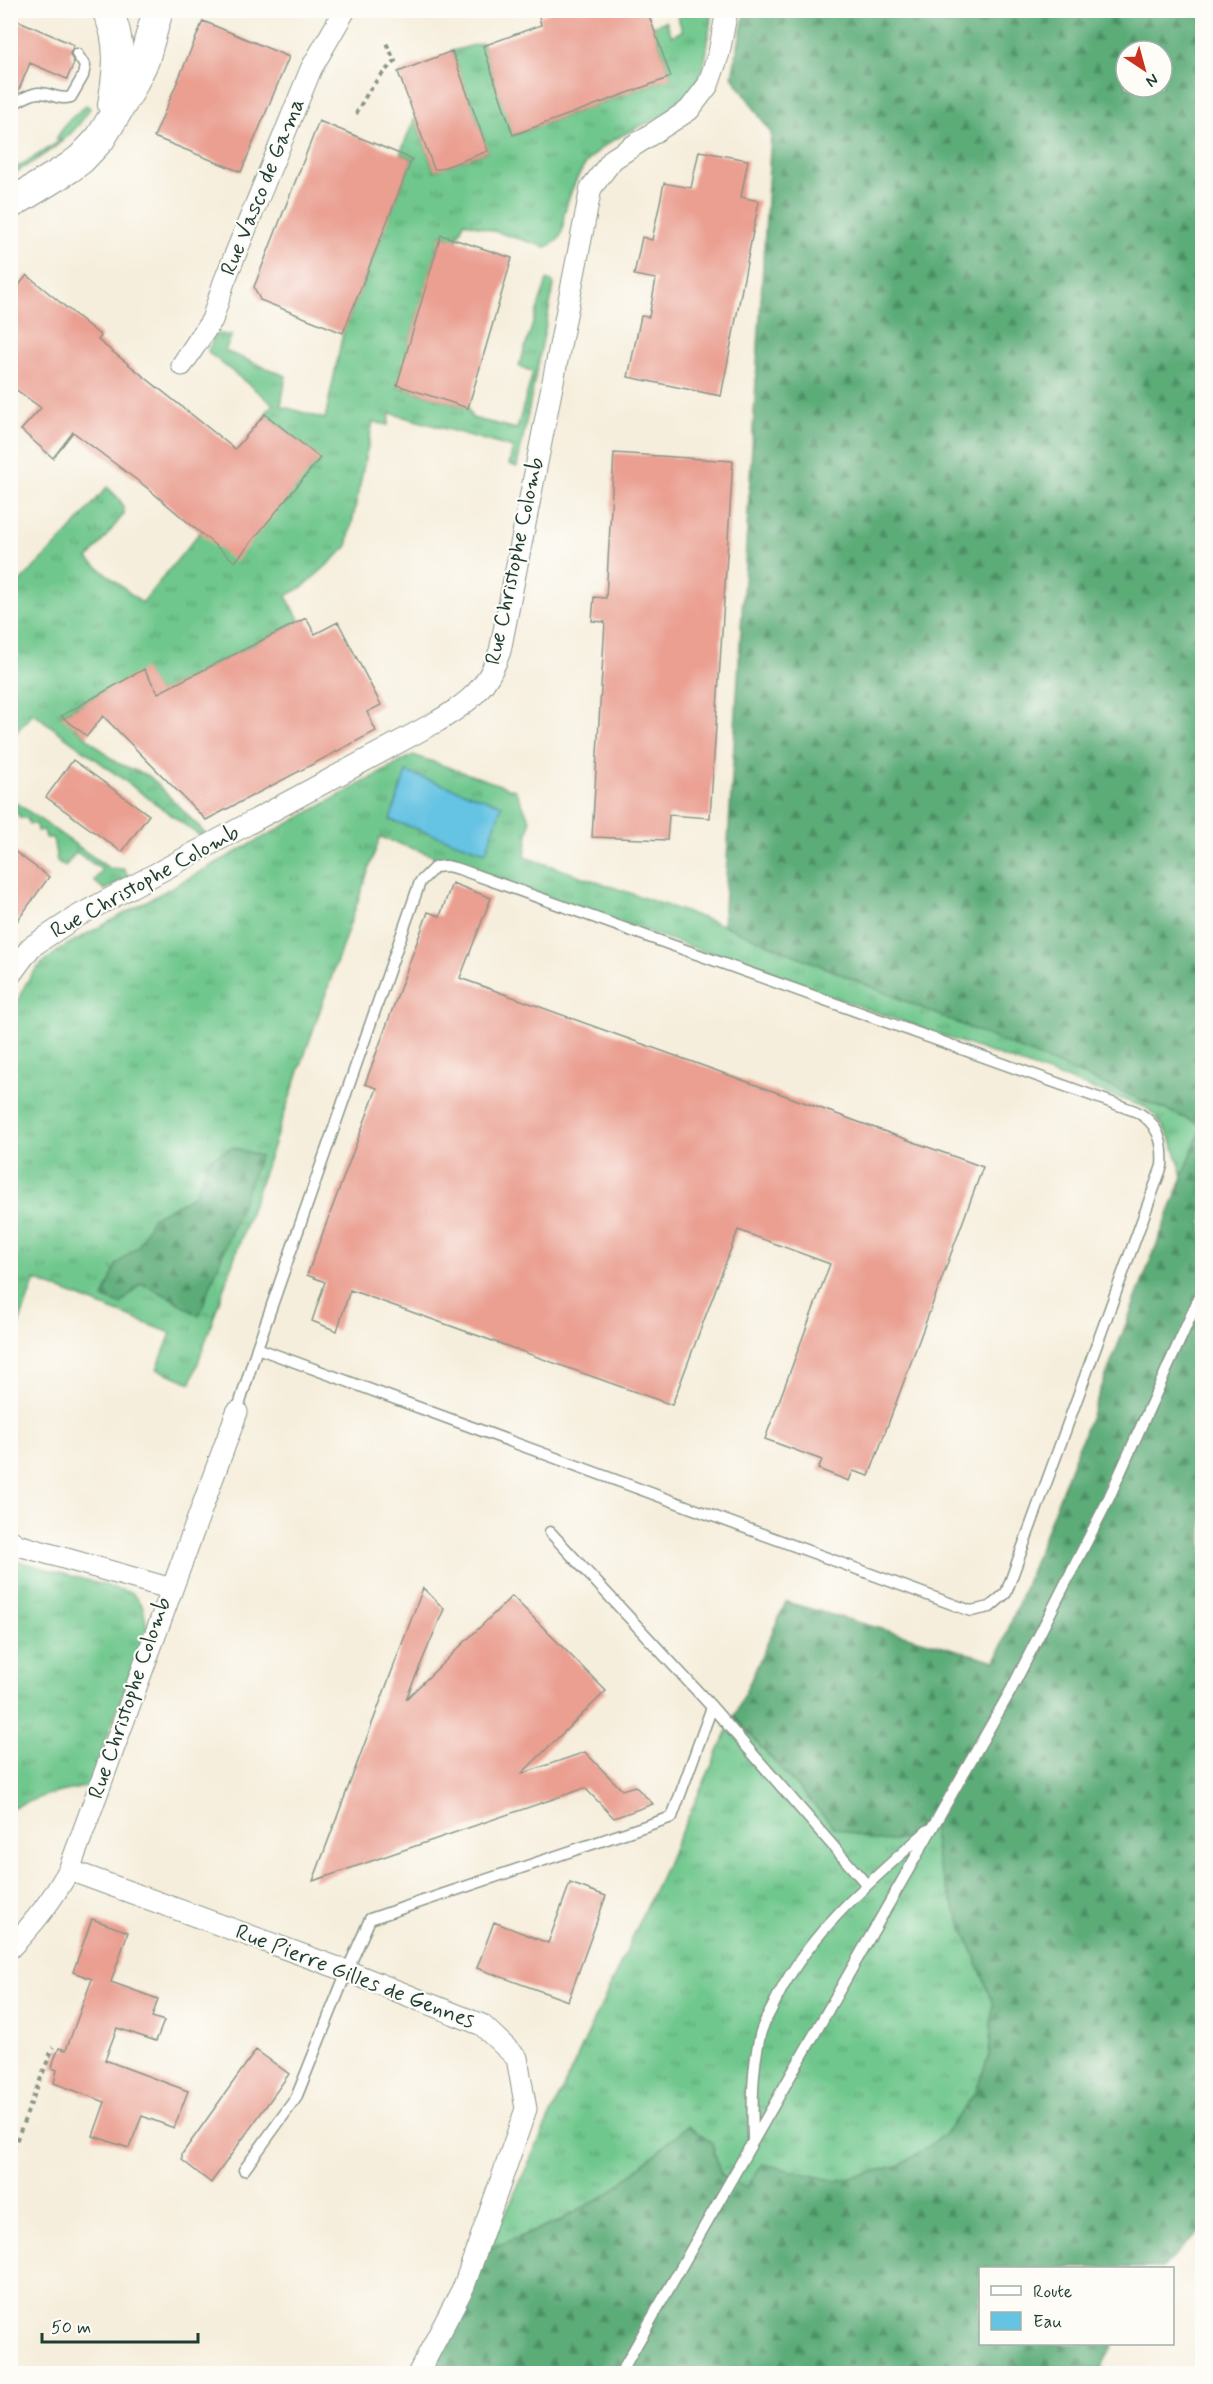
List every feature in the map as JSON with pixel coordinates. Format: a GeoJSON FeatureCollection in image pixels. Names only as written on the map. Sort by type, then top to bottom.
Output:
{"type":"FeatureCollection","features":[{"type":"Feature","properties":{"kind":"main road"},"geometry":{"type":"LineString","coordinates":[[107,10],[112,20],[119,56],[111,120]]}},
{"type":"Feature","properties":{"kind":"main road"},"geometry":{"type":"LineString","coordinates":[[10,204],[81,159],[100,139],[144,60],[158,10]]}},
{"type":"Feature","properties":{"kind":"street","name":"Rue Vasco de Gama"},"geometry":{"type":"LineString","coordinates":[[182,365],[212,320],[224,282],[311,69],[345,10]]}},
{"type":"Feature","properties":{"kind":"street","name":"Rue Christophe Colomb"},"geometry":{"type":"LineString","coordinates":[[10,975],[31,947],[76,917],[438,721],[459,708],[485,684],[500,651],[591,188],[613,159],[689,111],[708,85],[719,53],[727,10]]}},
{"type":"Feature","properties":{"kind":"street"},"geometry":{"type":"LineString","coordinates":[[172,1589],[237,1412]]}},
{"type":"Feature","properties":{"kind":"street","name":"Rue Christophe Colomb"},"geometry":{"type":"LineString","coordinates":[[10,1540],[18,1545],[172,1589],[69,1870],[49,1904],[10,1948]]}},
{"type":"Feature","properties":{"kind":"street","name":"Rue Pierre Gilles de Gennes"},"geometry":{"type":"LineString","coordinates":[[69,1870],[347,1971],[482,2025],[517,2058],[526,2109],[465,2286],[418,2373]]}},
{"type":"Feature","properties":{"kind":"lane"},"geometry":{"type":"LineString","coordinates":[[10,106],[31,94],[40,93],[64,100],[71,98],[83,76],[85,66],[77,54]]}},
{"type":"Feature","properties":{"kind":"lane"},"geometry":{"type":"LineString","coordinates":[[237,1412],[257,1348],[420,882],[435,867],[459,869],[1135,1112],[1144,1116],[1155,1126],[1161,1140],[1162,1166],[1006,1593],[990,1607],[971,1611],[257,1348]]}},
{"type":"Feature","properties":{"kind":"lane"},"geometry":{"type":"LineString","coordinates":[[620,2373],[1010,1692],[1107,1502],[1203,1291]]}},
{"type":"Feature","properties":{"kind":"lane"},"geometry":{"type":"LineString","coordinates":[[550,1532],[712,1707],[867,1885]]}},
{"type":"Feature","properties":{"kind":"lane"},"geometry":{"type":"LineString","coordinates":[[244,2170],[297,2098],[370,1919],[672,1817],[712,1707]]}},
{"type":"Feature","properties":{"kind":"lane"},"geometry":{"type":"LineString","coordinates":[[753,2142],[752,2082],[760,2033],[782,1986],[812,1942],[867,1885],[935,1823]]}},
{"type":"Feature","properties":{"kind":"path"},"geometry":{"type":"LineString","coordinates":[[357,114],[372,84],[395,62],[386,44]]}},
{"type":"Feature","properties":{"kind":"path"},"geometry":{"type":"LineString","coordinates":[[10,2157],[53,2047]]}},
{"type":"Feature","properties":{"kind":"green space"},"geometry":{"type":"Polygon","coordinates":[[[697,11],[712,11],[703,69],[695,86],[684,100],[670,110],[623,134],[594,154],[583,168],[569,196],[562,232],[554,244],[546,247],[464,222],[457,240],[441,235],[397,386],[468,408],[472,418],[517,429],[533,372],[519,366],[547,280],[552,281],[554,285],[517,467],[509,464],[513,448],[390,413],[388,425],[373,422],[347,547],[303,587],[286,596],[300,621],[158,693],[144,670],[61,715],[117,763],[149,776],[205,833],[200,836],[33,713],[11,738],[11,591],[69,532],[107,487],[121,502],[124,514],[88,559],[142,603],[200,532],[319,458],[265,414],[273,404],[208,350],[216,334],[232,335],[225,351],[286,376],[281,406],[325,419],[343,333],[412,159],[400,154],[415,117],[434,171],[488,151],[452,51],[482,43],[514,135],[671,77],[653,26],[666,21],[672,36],[682,31],[678,17],[697,11]]]}},
{"type":"Feature","properties":{"kind":"green space"},"geometry":{"type":"Polygon","coordinates":[[[745,11],[1202,11],[1202,1125],[723,925],[771,133],[732,76],[745,11]]]}},
{"type":"Feature","properties":{"kind":"green space"},"geometry":{"type":"Polygon","coordinates":[[[86,105],[90,108],[83,120],[65,139],[11,176],[11,171],[62,140],[56,139],[66,123],[86,105]]]}},
{"type":"Feature","properties":{"kind":"green space"},"geometry":{"type":"Polygon","coordinates":[[[413,755],[515,790],[530,820],[525,857],[723,925],[1202,1125],[1183,1177],[1171,1139],[1161,1123],[1147,1108],[380,837],[191,1383],[157,1369],[171,1333],[35,1280],[11,1346],[10,1021],[30,978],[43,962],[65,946],[413,755]]]}},
{"type":"Feature","properties":{"kind":"green space"},"geometry":{"type":"Polygon","coordinates":[[[11,799],[109,868],[124,869],[129,877],[105,890],[94,881],[102,870],[76,852],[65,867],[57,861],[53,838],[46,838],[44,830],[37,831],[36,824],[29,824],[27,818],[19,818],[18,813],[11,813],[11,799]]]}},
{"type":"Feature","properties":{"kind":"green space"},"geometry":{"type":"Polygon","coordinates":[[[1202,1127],[1202,2229],[1163,2267],[979,2267],[979,2345],[1113,2345],[1099,2373],[432,2374],[489,2249],[558,2222],[611,2192],[687,2126],[712,2143],[721,2176],[746,2188],[763,2164],[836,2181],[901,2165],[944,2135],[976,2092],[989,2055],[993,2002],[938,1866],[931,1817],[902,1840],[875,1841],[834,1827],[734,1717],[786,1602],[996,1661],[1202,1127]]]}},
{"type":"Feature","properties":{"kind":"green space"},"geometry":{"type":"Polygon","coordinates":[[[233,1147],[260,1156],[199,1316],[141,1283],[121,1304],[103,1298],[117,1264],[139,1245],[152,1218],[195,1195],[209,1159],[233,1147]]]}},
{"type":"Feature","properties":{"kind":"green space"},"geometry":{"type":"Polygon","coordinates":[[[11,1559],[132,1593],[143,1607],[147,1627],[89,1786],[47,1795],[11,1808],[11,1559]]]}},
{"type":"Feature","properties":{"kind":"green space"},"geometry":{"type":"Polygon","coordinates":[[[734,1717],[834,1827],[931,1817],[938,1866],[993,2002],[989,2055],[976,2092],[944,2135],[901,2165],[836,2181],[763,2164],[746,2188],[721,2176],[712,2143],[687,2126],[611,2192],[558,2222],[489,2249],[734,1717]]]}},
{"type":"Feature","properties":{"kind":"water"},"geometry":{"type":"Polygon","coordinates":[[[406,772],[502,805],[486,852],[390,820],[406,772]]]}},
{"type":"Feature","properties":{"kind":"building"},"geometry":{"type":"Polygon","coordinates":[[[555,10],[647,10],[671,77],[513,135],[483,46],[541,25],[539,16],[555,10]]]}},
{"type":"Feature","properties":{"kind":"building"},"geometry":{"type":"Polygon","coordinates":[[[10,17],[74,45],[70,54],[74,63],[67,79],[30,63],[18,92],[10,97],[10,17]]]}},
{"type":"Feature","properties":{"kind":"building"},"geometry":{"type":"Polygon","coordinates":[[[203,21],[289,57],[241,172],[154,137],[203,21]]]}},
{"type":"Feature","properties":{"kind":"building"},"geometry":{"type":"Polygon","coordinates":[[[452,51],[488,151],[440,169],[434,169],[398,72],[452,51]]]}},
{"type":"Feature","properties":{"kind":"building"},"geometry":{"type":"Polygon","coordinates":[[[319,121],[412,159],[343,333],[260,300],[254,287],[319,121]]]}},
{"type":"Feature","properties":{"kind":"building"},"geometry":{"type":"Polygon","coordinates":[[[699,151],[748,160],[741,197],[759,201],[721,396],[628,377],[641,316],[649,317],[656,279],[634,275],[642,237],[652,240],[664,183],[691,188],[699,151]]]}},
{"type":"Feature","properties":{"kind":"building"},"geometry":{"type":"Polygon","coordinates":[[[441,235],[512,258],[468,408],[397,385],[441,235]]]}},
{"type":"Feature","properties":{"kind":"building"},"geometry":{"type":"Polygon","coordinates":[[[27,275],[101,336],[98,340],[235,449],[265,414],[320,458],[235,562],[146,487],[73,432],[53,458],[21,430],[41,408],[10,385],[10,296],[27,275]]]}},
{"type":"Feature","properties":{"kind":"building"},"geometry":{"type":"Polygon","coordinates":[[[614,453],[733,461],[710,818],[669,815],[667,840],[592,837],[605,622],[592,621],[594,597],[606,598],[614,453]]]}},
{"type":"Feature","properties":{"kind":"building"},"geometry":{"type":"Polygon","coordinates":[[[306,618],[315,634],[338,622],[381,705],[367,712],[376,731],[206,820],[103,716],[87,736],[61,716],[144,669],[158,693],[306,618]]]}},
{"type":"Feature","properties":{"kind":"building"},"geometry":{"type":"Polygon","coordinates":[[[73,760],[149,815],[122,852],[46,797],[73,760]]]}},
{"type":"Feature","properties":{"kind":"building"},"geometry":{"type":"Polygon","coordinates":[[[10,848],[49,877],[10,931],[10,848]]]}},
{"type":"Feature","properties":{"kind":"building"},"geometry":{"type":"Polygon","coordinates":[[[452,883],[491,898],[460,978],[983,1167],[869,1476],[853,1471],[849,1481],[818,1469],[822,1460],[765,1439],[830,1264],[738,1230],[672,1405],[350,1290],[337,1331],[312,1321],[325,1282],[307,1275],[377,1088],[365,1084],[428,912],[440,916],[452,883]]]}},
{"type":"Feature","properties":{"kind":"building"},"geometry":{"type":"Polygon","coordinates":[[[423,1588],[444,1609],[406,1699],[512,1596],[606,1691],[521,1774],[585,1752],[622,1790],[635,1786],[653,1804],[614,1818],[585,1788],[313,1881],[423,1588]]]}},
{"type":"Feature","properties":{"kind":"building"},"geometry":{"type":"Polygon","coordinates":[[[570,1883],[606,1896],[568,2001],[477,1968],[494,1922],[548,1943],[570,1883]]]}},
{"type":"Feature","properties":{"kind":"building"},"geometry":{"type":"Polygon","coordinates":[[[92,1919],[128,1932],[111,1982],[158,1999],[152,2017],[164,2021],[156,2041],[117,2028],[105,2060],[188,2091],[174,2128],[142,2116],[129,2148],[93,2136],[105,2102],[54,2083],[57,2070],[52,2068],[54,2060],[59,2048],[66,2050],[92,1979],[73,1972],[92,1919]]]}},
{"type":"Feature","properties":{"kind":"building"},"geometry":{"type":"Polygon","coordinates":[[[256,2050],[289,2074],[211,2183],[182,2160],[182,2154],[256,2050]]]}}]}
